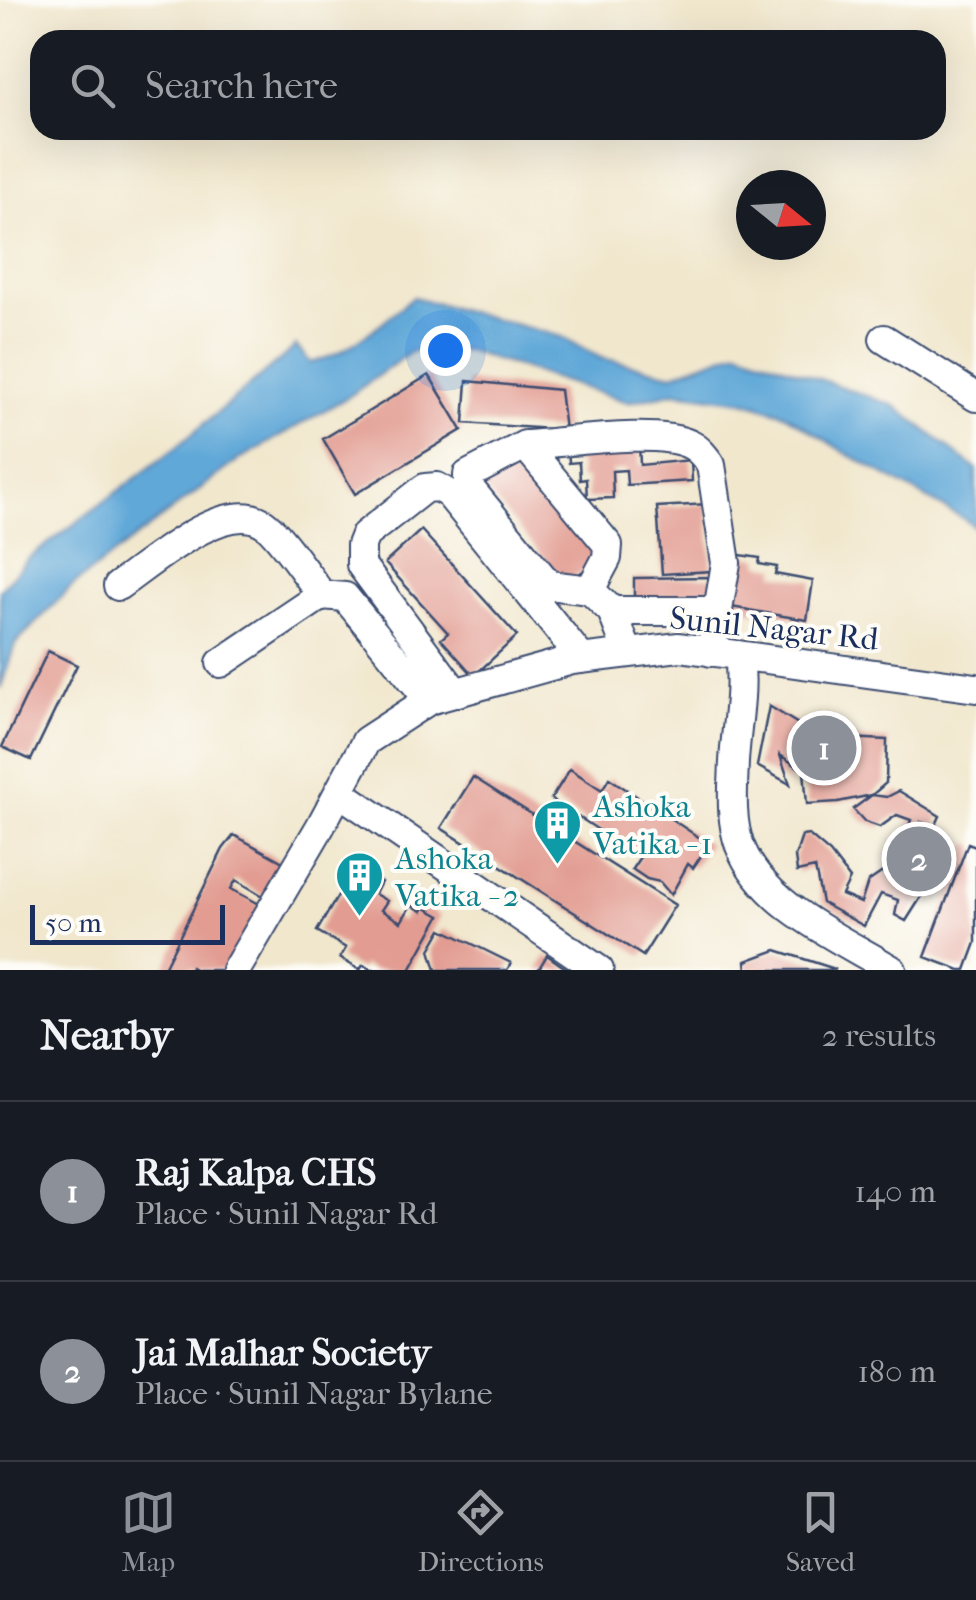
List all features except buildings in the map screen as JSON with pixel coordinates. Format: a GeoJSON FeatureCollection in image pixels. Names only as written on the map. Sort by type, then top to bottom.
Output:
{"type":"FeatureCollection","features":[{"type":"Feature","properties":{"kind":"street"},"geometry":{"type":"LineString","coordinates":[[884,340],[976,397]]}},
{"type":"Feature","properties":{"kind":"street"},"geometry":{"type":"LineString","coordinates":[[628,653],[612,611],[590,590],[549,586],[468,486],[468,475],[525,445],[662,436],[690,444],[712,466],[726,562],[710,652]]}},
{"type":"Feature","properties":{"kind":"street"},"geometry":{"type":"LineString","coordinates":[[525,445],[608,545],[607,558],[590,590]]}},
{"type":"Feature","properties":{"kind":"street"},"geometry":{"type":"LineString","coordinates":[[442,696],[362,565],[365,535],[426,488],[437,487],[449,494],[582,659]]}},
{"type":"Feature","properties":{"kind":"street"},"geometry":{"type":"LineString","coordinates":[[118,586],[210,523],[239,516],[264,522],[322,595]]}},
{"type":"Feature","properties":{"kind":"street"},"geometry":{"type":"LineString","coordinates":[[221,663],[322,595],[346,598],[442,696]]}},
{"type":"Feature","properties":{"kind":"street"},"geometry":{"type":"LineString","coordinates":[[612,611],[718,611]]}},
{"type":"Feature","properties":{"kind":"street","name":"Sunil Nagar Rd"},"geometry":{"type":"LineString","coordinates":[[236,970],[366,741],[442,696],[582,659],[679,647],[976,688]]}},
{"type":"Feature","properties":{"kind":"street"},"geometry":{"type":"LineString","coordinates":[[739,656],[743,689],[732,805],[740,846],[775,895],[892,970]]}},
{"type":"Feature","properties":{"kind":"street"},"geometry":{"type":"LineString","coordinates":[[339,792],[599,970]]}},
{"type":"Feature","properties":{"kind":"water"},"geometry":{"type":"Polygon","coordinates":[[[413,297],[562,337],[601,358],[673,374],[739,350],[895,406],[976,469],[976,529],[785,414],[744,401],[676,392],[628,402],[465,350],[412,351],[351,395],[237,461],[72,586],[15,644],[0,689],[0,590],[28,559],[177,447],[296,346],[311,363],[326,358],[365,336],[413,297]]]}},
{"type":"Feature","properties":{"kind":"place","name":"Raj Kalpa CHS"},"geometry":{"type":"Point","coordinates":[824,748]}},
{"type":"Feature","properties":{"kind":"place","name":"Jai Malhar Society"},"geometry":{"type":"Point","coordinates":[919,859]}},
{"type":"Feature","properties":{"kind":"place","name":"Ashoka Vatika - 1"},"geometry":{"type":"Point","coordinates":[558,866]}},
{"type":"Feature","properties":{"kind":"place","name":"Ashoka Vatika - 2"},"geometry":{"type":"Point","coordinates":[360,918]}}]}
